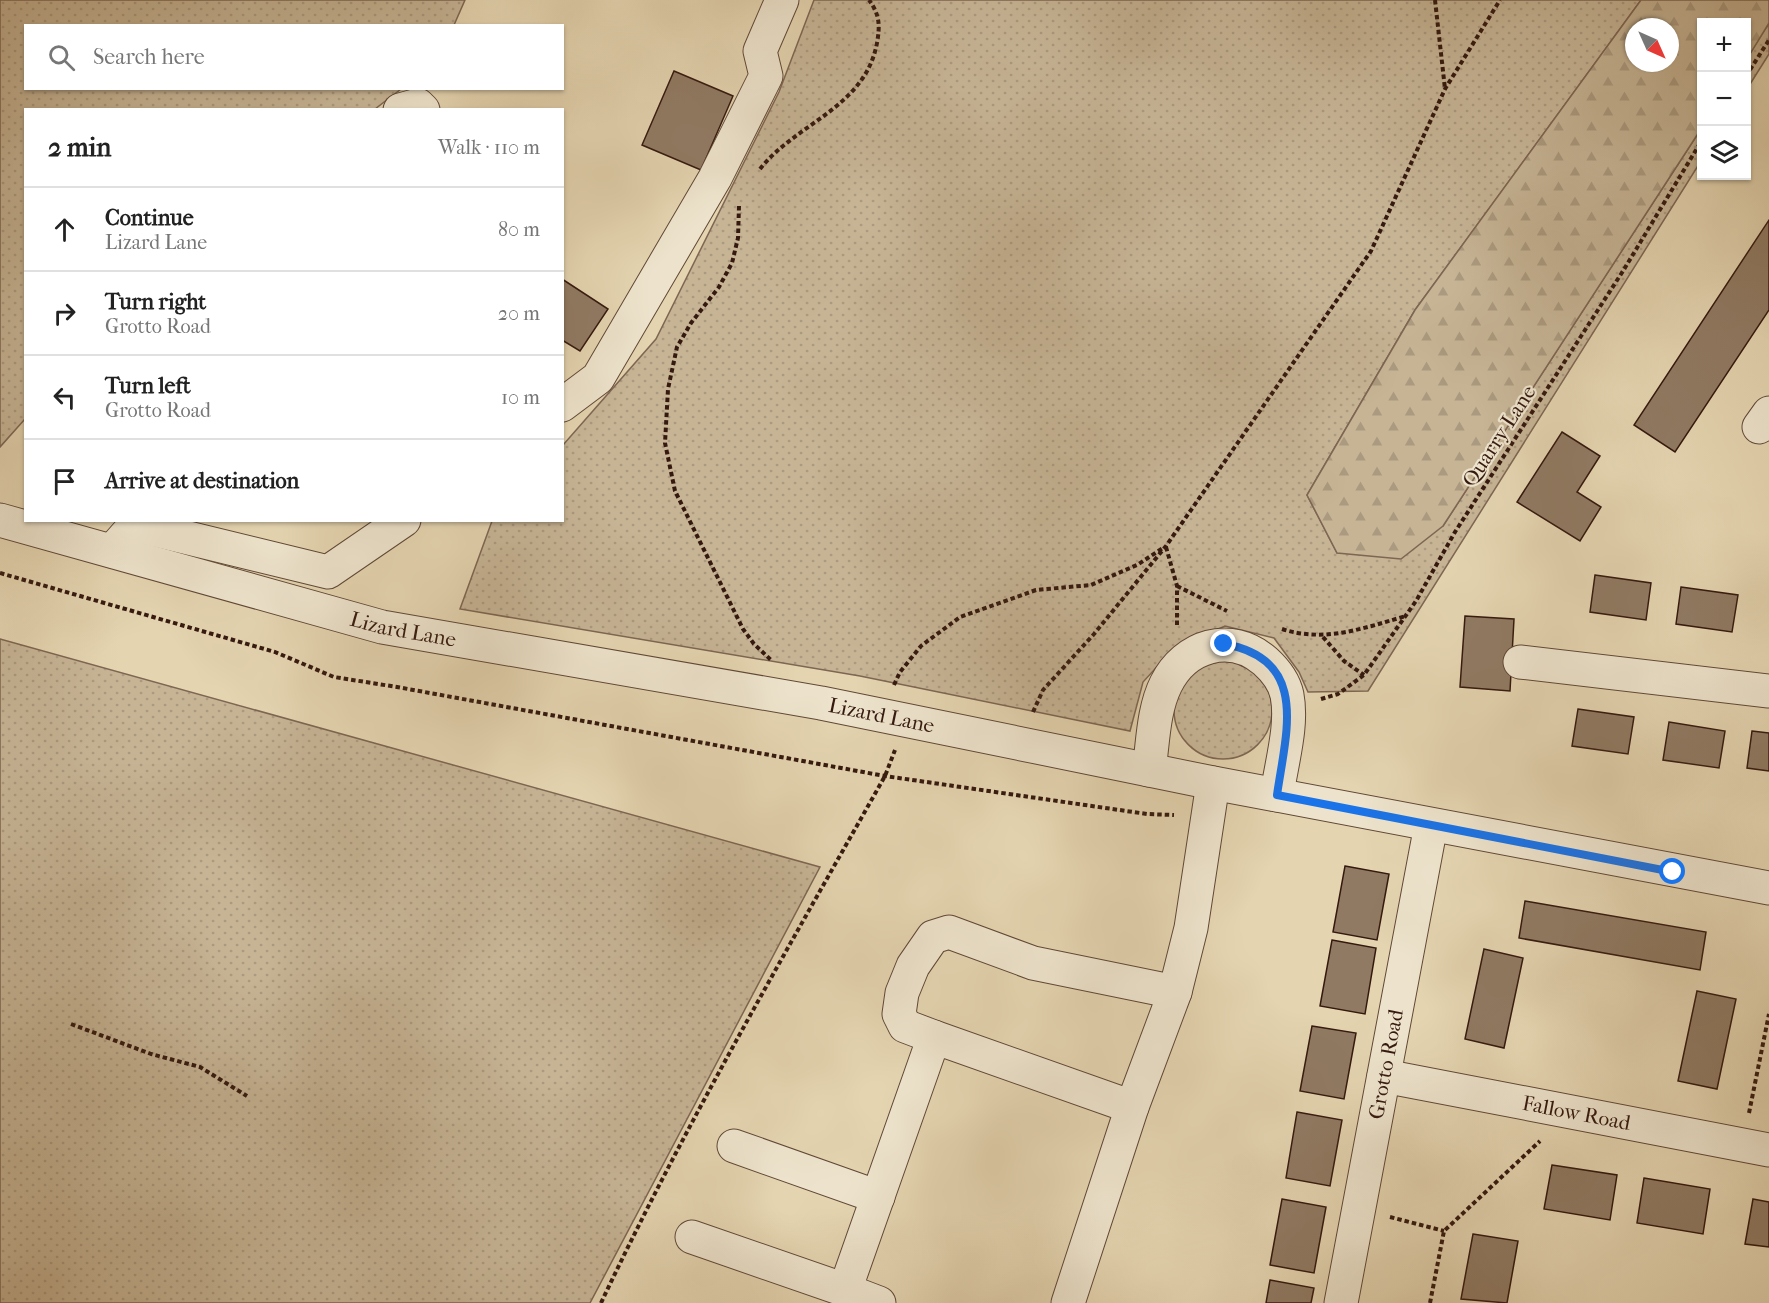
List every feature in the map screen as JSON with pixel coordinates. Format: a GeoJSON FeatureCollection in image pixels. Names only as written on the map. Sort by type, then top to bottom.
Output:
{"type":"FeatureCollection","features":[{"type":"Feature","properties":{"kind":"street"},"geometry":{"type":"LineString","coordinates":[[564,404],[598,378],[715,178],[766,76],[760,51],[782,0]]}},
{"type":"Feature","properties":{"kind":"street"},"geometry":{"type":"LineString","coordinates":[[407,108],[418,105],[421,108]]}},
{"type":"Feature","properties":{"kind":"street","name":"Lizard Lane"},"geometry":{"type":"LineString","coordinates":[[0,520],[78,530],[112,551],[382,627],[879,715],[1213,783],[1769,888]]}},
{"type":"Feature","properties":{"kind":"street"},"geometry":{"type":"LineString","coordinates":[[112,551],[135,525],[328,572],[401,522]]}},
{"type":"Feature","properties":{"kind":"street"},"geometry":{"type":"LineString","coordinates":[[1149,770],[1159,704],[1166,684],[1179,665],[1192,653],[1207,646],[1224,644],[1241,647],[1258,655],[1282,681],[1288,710],[1277,795]]}},
{"type":"Feature","properties":{"kind":"street"},"geometry":{"type":"LineString","coordinates":[[1520,662],[1769,691]]}},
{"type":"Feature","properties":{"kind":"street"},"geometry":{"type":"LineString","coordinates":[[1068,1303],[1131,1107],[1175,992],[1191,928],[1213,783]]}},
{"type":"Feature","properties":{"kind":"street","name":"Grotto Road"},"geometry":{"type":"LineString","coordinates":[[1341,1303],[1431,825]]}},
{"type":"Feature","properties":{"kind":"street"},"geometry":{"type":"LineString","coordinates":[[1131,1107],[905,1026],[899,1014],[902,993],[924,949],[933,937],[949,932],[1033,963],[1175,992]]}},
{"type":"Feature","properties":{"kind":"street"},"geometry":{"type":"LineString","coordinates":[[845,1290],[934,1037]]}},
{"type":"Feature","properties":{"kind":"street","name":"Fallow Road"},"geometry":{"type":"LineString","coordinates":[[1384,1076],[1756,1147]]}},
{"type":"Feature","properties":{"kind":"street"},"geometry":{"type":"LineString","coordinates":[[734,1146],[878,1197]]}},
{"type":"Feature","properties":{"kind":"street"},"geometry":{"type":"LineString","coordinates":[[692,1237],[879,1303]]}},
{"type":"Feature","properties":{"kind":"path"},"geometry":{"type":"LineString","coordinates":[[754,177],[783,145],[841,104],[861,82],[875,53],[880,24],[876,9],[869,0]]}},
{"type":"Feature","properties":{"kind":"path"},"geometry":{"type":"LineString","coordinates":[[1435,0],[1445,89]]}},
{"type":"Feature","properties":{"kind":"path"},"geometry":{"type":"LineString","coordinates":[[1025,745],[1035,703],[1043,690],[1094,634],[1166,546],[1371,251],[1445,89],[1500,0]]}},
{"type":"Feature","properties":{"kind":"path"},"geometry":{"type":"LineString","coordinates":[[1749,72],[1769,40]]}},
{"type":"Feature","properties":{"kind":"path","name":"Quarry Lane"},"geometry":{"type":"LineString","coordinates":[[1288,710],[1338,694],[1364,675],[1406,616],[1455,532],[1623,271],[1697,147]]}},
{"type":"Feature","properties":{"kind":"path"},"geometry":{"type":"LineString","coordinates":[[739,203],[738,238],[732,262],[719,287],[691,322],[677,347],[668,389],[665,444],[675,491],[743,629],[754,644],[777,665]]}},
{"type":"Feature","properties":{"kind":"path"},"geometry":{"type":"LineString","coordinates":[[1166,546],[1177,585],[1175,622],[1192,653]]}},
{"type":"Feature","properties":{"kind":"path"},"geometry":{"type":"LineString","coordinates":[[879,715],[900,672],[921,646],[960,617],[1036,590],[1091,585],[1137,565],[1166,546]]}},
{"type":"Feature","properties":{"kind":"path"},"geometry":{"type":"LineString","coordinates":[[0,573],[275,652],[334,677],[885,776],[1147,814],[1208,816]]}},
{"type":"Feature","properties":{"kind":"path"},"geometry":{"type":"LineString","coordinates":[[1177,585],[1236,614]]}},
{"type":"Feature","properties":{"kind":"path"},"geometry":{"type":"LineString","coordinates":[[1272,626],[1300,635],[1323,636],[1406,616]]}},
{"type":"Feature","properties":{"kind":"path"},"geometry":{"type":"LineString","coordinates":[[1323,636],[1344,661],[1364,675]]}},
{"type":"Feature","properties":{"kind":"path"},"geometry":{"type":"LineString","coordinates":[[601,1303],[644,1212],[701,1104],[885,776]]}},
{"type":"Feature","properties":{"kind":"path"},"geometry":{"type":"LineString","coordinates":[[1756,1147],[1769,1014]]}},
{"type":"Feature","properties":{"kind":"path"},"geometry":{"type":"LineString","coordinates":[[71,1024],[151,1054],[200,1067],[247,1096]]}},
{"type":"Feature","properties":{"kind":"path"},"geometry":{"type":"LineString","coordinates":[[1430,1303],[1444,1230],[1571,1112]]}},
{"type":"Feature","properties":{"kind":"path"},"geometry":{"type":"LineString","coordinates":[[1358,1210],[1444,1230]]}},
{"type":"Feature","properties":{"kind":"green space"},"geometry":{"type":"Polygon","coordinates":[[[0,0],[465,0],[454,24],[24,24],[24,90],[400,90],[376,108],[24,108],[24,420],[0,447],[0,0]]]}},
{"type":"Feature","properties":{"kind":"green space"},"geometry":{"type":"Polygon","coordinates":[[[814,0],[1641,0],[1628,18],[1625,18],[1625,22],[1415,310],[1307,495],[1337,553],[1443,526],[1697,135],[1697,167],[1368,691],[1308,692],[1299,672],[1274,638],[1225,626],[1174,648],[1143,682],[1130,731],[860,676],[460,609],[492,522],[564,522],[564,444],[656,339],[779,92],[814,0]]]}},
{"type":"Feature","properties":{"kind":"green space"},"geometry":{"type":"Polygon","coordinates":[[[1641,0],[1769,0],[1769,23],[1751,52],[1751,18],[1697,18],[1697,135],[1443,526],[1401,559],[1337,553],[1307,495],[1415,310],[1625,22],[1625,72],[1679,72],[1679,18],[1628,18],[1641,0]]]}},
{"type":"Feature","properties":{"kind":"green space"},"geometry":{"type":"Polygon","coordinates":[[[1769,23],[1769,54],[1751,83],[1751,51],[1769,23]]]}},
{"type":"Feature","properties":{"kind":"green space"},"geometry":{"type":"Polygon","coordinates":[[[0,639],[820,867],[590,1303],[0,1303],[0,639]]]}},
{"type":"Feature","properties":{"kind":"green space"},"geometry":{"type":"Polygon","coordinates":[[[1213,661],[1233,661],[1258,675],[1269,691],[1272,710],[1269,729],[1258,745],[1233,759],[1213,759],[1196,751],[1182,737],[1174,720],[1174,700],[1182,683],[1196,669],[1213,661]]]}},
{"type":"Feature","properties":{"kind":"building"},"geometry":{"type":"Polygon","coordinates":[[[674,71],[733,96],[701,170],[642,145],[674,71]]]}},
{"type":"Feature","properties":{"kind":"building"},"geometry":{"type":"Polygon","coordinates":[[[1769,220],[1769,310],[1675,452],[1634,425],[1769,220]]]}},
{"type":"Feature","properties":{"kind":"building"},"geometry":{"type":"Polygon","coordinates":[[[564,280],[608,309],[580,351],[564,341],[564,280]]]}},
{"type":"Feature","properties":{"kind":"building"},"geometry":{"type":"Polygon","coordinates":[[[1562,432],[1600,456],[1577,492],[1601,507],[1580,541],[1517,502],[1562,432]]]}},
{"type":"Feature","properties":{"kind":"building"},"geometry":{"type":"Polygon","coordinates":[[[1595,575],[1651,583],[1646,620],[1590,612],[1595,575]]]}},
{"type":"Feature","properties":{"kind":"building"},"geometry":{"type":"Polygon","coordinates":[[[1681,587],[1738,595],[1732,632],[1676,624],[1681,587]]]}},
{"type":"Feature","properties":{"kind":"building"},"geometry":{"type":"Polygon","coordinates":[[[1465,616],[1514,619],[1510,691],[1460,687],[1465,616]]]}},
{"type":"Feature","properties":{"kind":"building"},"geometry":{"type":"Polygon","coordinates":[[[1578,709],[1634,717],[1628,754],[1572,746],[1578,709]]]}},
{"type":"Feature","properties":{"kind":"building"},"geometry":{"type":"Polygon","coordinates":[[[1669,722],[1725,731],[1719,768],[1663,760],[1669,722]]]}},
{"type":"Feature","properties":{"kind":"building"},"geometry":{"type":"Polygon","coordinates":[[[1752,731],[1769,733],[1769,771],[1747,768],[1752,731]]]}},
{"type":"Feature","properties":{"kind":"building"},"geometry":{"type":"Polygon","coordinates":[[[1345,866],[1389,874],[1377,940],[1333,932],[1345,866]]]}},
{"type":"Feature","properties":{"kind":"building"},"geometry":{"type":"Polygon","coordinates":[[[1525,901],[1706,932],[1700,970],[1519,938],[1525,901]]]}},
{"type":"Feature","properties":{"kind":"building"},"geometry":{"type":"Polygon","coordinates":[[[1332,940],[1376,948],[1365,1014],[1320,1006],[1332,940]]]}},
{"type":"Feature","properties":{"kind":"building"},"geometry":{"type":"Polygon","coordinates":[[[1484,949],[1523,958],[1504,1048],[1465,1039],[1484,949]]]}},
{"type":"Feature","properties":{"kind":"building"},"geometry":{"type":"Polygon","coordinates":[[[1697,991],[1736,999],[1717,1089],[1678,1081],[1697,991]]]}},
{"type":"Feature","properties":{"kind":"building"},"geometry":{"type":"Polygon","coordinates":[[[1312,1026],[1356,1033],[1344,1099],[1300,1091],[1312,1026]]]}},
{"type":"Feature","properties":{"kind":"building"},"geometry":{"type":"Polygon","coordinates":[[[1297,1112],[1342,1120],[1330,1186],[1286,1178],[1297,1112]]]}},
{"type":"Feature","properties":{"kind":"building"},"geometry":{"type":"Polygon","coordinates":[[[1552,1165],[1617,1175],[1610,1220],[1544,1209],[1552,1165]]]}},
{"type":"Feature","properties":{"kind":"building"},"geometry":{"type":"Polygon","coordinates":[[[1644,1178],[1710,1189],[1703,1234],[1637,1223],[1644,1178]]]}},
{"type":"Feature","properties":{"kind":"building"},"geometry":{"type":"Polygon","coordinates":[[[1282,1199],[1326,1207],[1314,1273],[1270,1265],[1282,1199]]]}},
{"type":"Feature","properties":{"kind":"building"},"geometry":{"type":"Polygon","coordinates":[[[1753,1199],[1769,1202],[1769,1247],[1745,1244],[1753,1199]]]}},
{"type":"Feature","properties":{"kind":"building"},"geometry":{"type":"Polygon","coordinates":[[[1473,1234],[1518,1241],[1507,1303],[1461,1299],[1473,1234]]]}},
{"type":"Feature","properties":{"kind":"building"},"geometry":{"type":"Polygon","coordinates":[[[1270,1280],[1314,1288],[1311,1303],[1266,1303],[1270,1280]]]}},
{"type":"Feature","properties":{"kind":"route"},"geometry":{"type":"LineString","coordinates":[[1224,644],[1241,647],[1258,655],[1271,666],[1282,681],[1287,694],[1287,729],[1277,795],[1673,872]]}}]}
